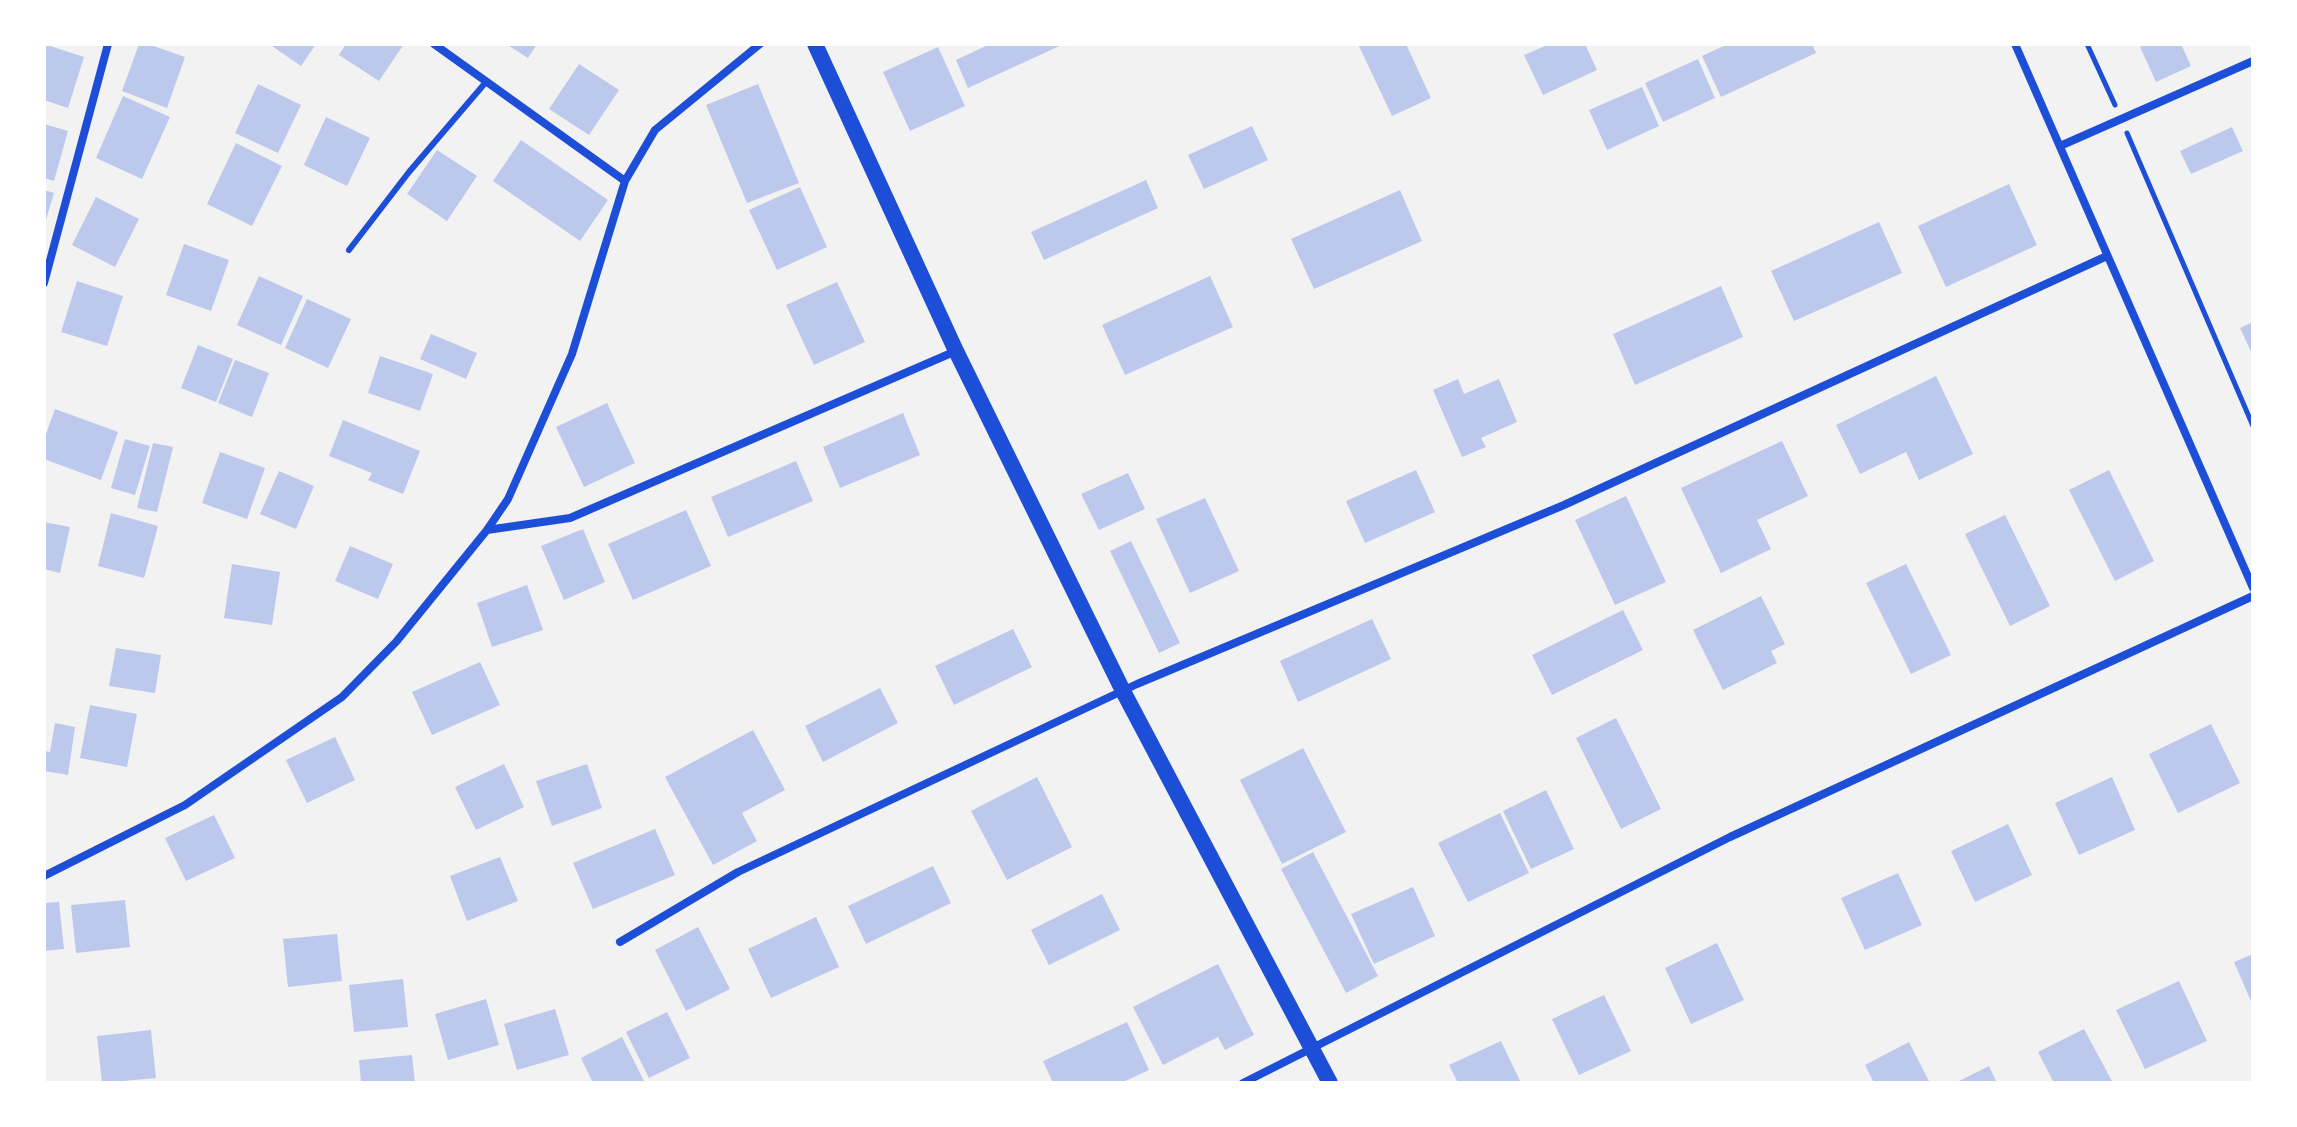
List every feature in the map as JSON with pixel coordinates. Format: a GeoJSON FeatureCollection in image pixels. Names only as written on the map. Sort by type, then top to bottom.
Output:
{"type":"FeatureCollection","features":[{"type":"Feature","properties":{"kind":"main road"},"geometry":{"type":"LineString","coordinates":[[815,44],[956,351],[1124,693],[1330,1083]]}},
{"type":"Feature","properties":{"kind":"street"},"geometry":{"type":"LineString","coordinates":[[44,283],[108,44]]}},
{"type":"Feature","properties":{"kind":"street"},"geometry":{"type":"LineString","coordinates":[[434,44],[625,181]]}},
{"type":"Feature","properties":{"kind":"street"},"geometry":{"type":"LineString","coordinates":[[44,876],[185,805],[342,697],[396,642],[487,530],[508,499],[572,354],[625,181],[655,130],[760,44]]}},
{"type":"Feature","properties":{"kind":"street"},"geometry":{"type":"LineString","coordinates":[[2015,44],[2253,588]]}},
{"type":"Feature","properties":{"kind":"street"},"geometry":{"type":"LineString","coordinates":[[2060,146],[2253,61]]}},
{"type":"Feature","properties":{"kind":"street"},"geometry":{"type":"LineString","coordinates":[[620,942],[738,872],[1124,693],[1137,684],[1564,505],[2107,256]]}},
{"type":"Feature","properties":{"kind":"street"},"geometry":{"type":"LineString","coordinates":[[487,530],[570,518],[956,351]]}},
{"type":"Feature","properties":{"kind":"street"},"geometry":{"type":"LineString","coordinates":[[1243,1083],[1730,837],[2253,596]]}},
{"type":"Feature","properties":{"kind":"lane"},"geometry":{"type":"LineString","coordinates":[[349,250],[409,172],[486,82]]}},
{"type":"Feature","properties":{"kind":"path"},"geometry":{"type":"LineString","coordinates":[[2087,44],[2253,426]]}},
{"type":"Feature","properties":{"kind":"building"},"geometry":{"type":"Polygon","coordinates":[[[44,44],[84,57],[68,108],[44,100],[44,44]]]}},
{"type":"Feature","properties":{"kind":"building"},"geometry":{"type":"Polygon","coordinates":[[[139,44],[148,44],[185,57],[167,108],[122,91],[139,44]]]}},
{"type":"Feature","properties":{"kind":"building"},"geometry":{"type":"Polygon","coordinates":[[[269,44],[316,44],[301,66],[269,44]]]}},
{"type":"Feature","properties":{"kind":"building"},"geometry":{"type":"Polygon","coordinates":[[[346,44],[404,44],[379,81],[339,55],[346,44]]]}},
{"type":"Feature","properties":{"kind":"building"},"geometry":{"type":"Polygon","coordinates":[[[506,44],[537,44],[528,58],[506,44]]]}},
{"type":"Feature","properties":{"kind":"building"},"geometry":{"type":"Polygon","coordinates":[[[990,44],[1064,44],[968,88],[956,60],[990,44]]]}},
{"type":"Feature","properties":{"kind":"building"},"geometry":{"type":"Polygon","coordinates":[[[1358,44],[1406,44],[1431,98],[1392,116],[1358,44]]]}},
{"type":"Feature","properties":{"kind":"building"},"geometry":{"type":"Polygon","coordinates":[[[1550,44],[1585,44],[1597,70],[1543,95],[1524,55],[1550,44]]]}},
{"type":"Feature","properties":{"kind":"building"},"geometry":{"type":"Polygon","coordinates":[[[1728,44],[1812,44],[1816,53],[1721,97],[1702,56],[1728,44]]]}},
{"type":"Feature","properties":{"kind":"building"},"geometry":{"type":"Polygon","coordinates":[[[2147,44],[2181,44],[2191,66],[2156,82],[2140,47],[2147,44]]]}},
{"type":"Feature","properties":{"kind":"building"},"geometry":{"type":"Polygon","coordinates":[[[938,47],[965,106],[910,131],[883,72],[938,47]]]}},
{"type":"Feature","properties":{"kind":"building"},"geometry":{"type":"Polygon","coordinates":[[[1698,59],[1715,98],[1663,122],[1645,83],[1698,59]]]}},
{"type":"Feature","properties":{"kind":"building"},"geometry":{"type":"Polygon","coordinates":[[[579,64],[619,90],[589,135],[549,109],[579,64]]]}},
{"type":"Feature","properties":{"kind":"building"},"geometry":{"type":"Polygon","coordinates":[[[258,84],[301,105],[278,153],[235,133],[258,84]]]}},
{"type":"Feature","properties":{"kind":"building"},"geometry":{"type":"Polygon","coordinates":[[[758,84],[799,183],[747,203],[706,105],[758,84]]]}},
{"type":"Feature","properties":{"kind":"building"},"geometry":{"type":"Polygon","coordinates":[[[1642,87],[1659,126],[1607,150],[1589,110],[1642,87]]]}},
{"type":"Feature","properties":{"kind":"building"},"geometry":{"type":"Polygon","coordinates":[[[123,96],[170,117],[142,179],[96,158],[123,96]]]}},
{"type":"Feature","properties":{"kind":"building"},"geometry":{"type":"Polygon","coordinates":[[[326,117],[370,138],[347,186],[304,165],[326,117]]]}},
{"type":"Feature","properties":{"kind":"building"},"geometry":{"type":"Polygon","coordinates":[[[44,124],[68,131],[54,181],[44,178],[44,124]]]}},
{"type":"Feature","properties":{"kind":"building"},"geometry":{"type":"Polygon","coordinates":[[[1252,126],[1268,160],[1204,189],[1188,155],[1252,126]]]}},
{"type":"Feature","properties":{"kind":"building"},"geometry":{"type":"Polygon","coordinates":[[[2232,127],[2243,151],[2191,174],[2180,151],[2232,127]]]}},
{"type":"Feature","properties":{"kind":"building"},"geometry":{"type":"Polygon","coordinates":[[[521,140],[608,200],[580,241],[493,181],[521,140]]]}},
{"type":"Feature","properties":{"kind":"building"},"geometry":{"type":"Polygon","coordinates":[[[236,143],[282,166],[252,226],[207,204],[236,143]]]}},
{"type":"Feature","properties":{"kind":"building"},"geometry":{"type":"Polygon","coordinates":[[[437,150],[477,176],[447,221],[407,194],[437,150]]]}},
{"type":"Feature","properties":{"kind":"building"},"geometry":{"type":"Polygon","coordinates":[[[1146,180],[1158,208],[1044,260],[1031,232],[1146,180]]]}},
{"type":"Feature","properties":{"kind":"building"},"geometry":{"type":"Polygon","coordinates":[[[2009,184],[2037,245],[1946,287],[1918,226],[2009,184]]]}},
{"type":"Feature","properties":{"kind":"building"},"geometry":{"type":"Polygon","coordinates":[[[800,187],[827,247],[777,270],[749,210],[800,187]]]}},
{"type":"Feature","properties":{"kind":"building"},"geometry":{"type":"Polygon","coordinates":[[[44,190],[54,193],[45,223],[44,223],[44,190]]]}},
{"type":"Feature","properties":{"kind":"building"},"geometry":{"type":"Polygon","coordinates":[[[1400,190],[1422,241],[1314,289],[1291,239],[1400,190]]]}},
{"type":"Feature","properties":{"kind":"building"},"geometry":{"type":"Polygon","coordinates":[[[96,197],[139,219],[115,267],[72,245],[96,197]]]}},
{"type":"Feature","properties":{"kind":"building"},"geometry":{"type":"Polygon","coordinates":[[[1879,222],[1902,273],[1794,321],[1771,271],[1879,222]]]}},
{"type":"Feature","properties":{"kind":"building"},"geometry":{"type":"Polygon","coordinates":[[[184,244],[229,260],[211,311],[166,295],[184,244]]]}},
{"type":"Feature","properties":{"kind":"building"},"geometry":{"type":"Polygon","coordinates":[[[259,276],[303,296],[281,345],[237,325],[259,276]]]}},
{"type":"Feature","properties":{"kind":"building"},"geometry":{"type":"Polygon","coordinates":[[[1210,276],[1233,327],[1125,375],[1102,325],[1210,276]]]}},
{"type":"Feature","properties":{"kind":"building"},"geometry":{"type":"Polygon","coordinates":[[[77,281],[123,296],[107,346],[61,332],[77,281]]]}},
{"type":"Feature","properties":{"kind":"building"},"geometry":{"type":"Polygon","coordinates":[[[837,282],[865,342],[814,365],[786,305],[837,282]]]}},
{"type":"Feature","properties":{"kind":"building"},"geometry":{"type":"Polygon","coordinates":[[[1721,286],[1743,337],[1635,385],[1613,334],[1721,286]]]}},
{"type":"Feature","properties":{"kind":"building"},"geometry":{"type":"Polygon","coordinates":[[[307,299],[351,319],[328,368],[285,348],[307,299]]]}},
{"type":"Feature","properties":{"kind":"building"},"geometry":{"type":"Polygon","coordinates":[[[2253,322],[2253,356],[2240,328],[2253,322]]]}},
{"type":"Feature","properties":{"kind":"building"},"geometry":{"type":"Polygon","coordinates":[[[431,334],[477,353],[466,379],[420,359],[431,334]]]}},
{"type":"Feature","properties":{"kind":"building"},"geometry":{"type":"Polygon","coordinates":[[[198,345],[233,359],[216,402],[181,388],[198,345]]]}},
{"type":"Feature","properties":{"kind":"building"},"geometry":{"type":"Polygon","coordinates":[[[380,356],[433,374],[420,411],[368,393],[380,356]]]}},
{"type":"Feature","properties":{"kind":"building"},"geometry":{"type":"Polygon","coordinates":[[[235,360],[269,373],[252,417],[218,403],[235,360]]]}},
{"type":"Feature","properties":{"kind":"building"},"geometry":{"type":"Polygon","coordinates":[[[1936,376],[1973,454],[1919,480],[1906,452],[1860,474],[1836,425],[1936,376]]]}},
{"type":"Feature","properties":{"kind":"building"},"geometry":{"type":"Polygon","coordinates":[[[1458,379],[1464,394],[1499,379],[1517,422],[1481,438],[1486,447],[1462,457],[1433,390],[1458,379]]]}},
{"type":"Feature","properties":{"kind":"building"},"geometry":{"type":"Polygon","coordinates":[[[607,403],[635,463],[584,487],[556,427],[607,403]]]}},
{"type":"Feature","properties":{"kind":"building"},"geometry":{"type":"Polygon","coordinates":[[[55,409],[118,432],[101,480],[44,459],[44,440],[55,409]]]}},
{"type":"Feature","properties":{"kind":"building"},"geometry":{"type":"Polygon","coordinates":[[[903,413],[920,455],[840,488],[823,447],[903,413]]]}},
{"type":"Feature","properties":{"kind":"building"},"geometry":{"type":"Polygon","coordinates":[[[343,420],[420,451],[403,494],[368,480],[372,473],[329,456],[343,420]]]}},
{"type":"Feature","properties":{"kind":"building"},"geometry":{"type":"Polygon","coordinates":[[[125,439],[150,446],[135,495],[111,488],[125,439]]]}},
{"type":"Feature","properties":{"kind":"building"},"geometry":{"type":"Polygon","coordinates":[[[1782,441],[1808,496],[1757,520],[1771,549],[1721,573],[1681,488],[1782,441]]]}},
{"type":"Feature","properties":{"kind":"building"},"geometry":{"type":"Polygon","coordinates":[[[153,443],[173,447],[157,512],[137,508],[153,443]]]}},
{"type":"Feature","properties":{"kind":"building"},"geometry":{"type":"Polygon","coordinates":[[[220,452],[265,468],[247,519],[202,503],[220,452]]]}},
{"type":"Feature","properties":{"kind":"building"},"geometry":{"type":"Polygon","coordinates":[[[796,461],[813,501],[728,537],[711,497],[796,461]]]}},
{"type":"Feature","properties":{"kind":"building"},"geometry":{"type":"Polygon","coordinates":[[[1416,470],[1435,512],[1365,543],[1346,501],[1416,470]]]}},
{"type":"Feature","properties":{"kind":"building"},"geometry":{"type":"Polygon","coordinates":[[[2109,470],[2154,561],[2115,581],[2069,490],[2109,470]]]}},
{"type":"Feature","properties":{"kind":"building"},"geometry":{"type":"Polygon","coordinates":[[[279,471],[314,486],[296,529],[260,514],[279,471]]]}},
{"type":"Feature","properties":{"kind":"building"},"geometry":{"type":"Polygon","coordinates":[[[1128,473],[1145,509],[1099,530],[1081,494],[1128,473]]]}},
{"type":"Feature","properties":{"kind":"building"},"geometry":{"type":"Polygon","coordinates":[[[1626,496],[1666,582],[1615,605],[1575,520],[1626,496]]]}},
{"type":"Feature","properties":{"kind":"building"},"geometry":{"type":"Polygon","coordinates":[[[1205,498],[1239,571],[1190,593],[1156,519],[1205,498]]]}},
{"type":"Feature","properties":{"kind":"building"},"geometry":{"type":"Polygon","coordinates":[[[686,510],[711,566],[633,600],[608,544],[686,510]]]}},
{"type":"Feature","properties":{"kind":"building"},"geometry":{"type":"Polygon","coordinates":[[[111,513],[158,526],[144,578],[98,566],[111,513]]]}},
{"type":"Feature","properties":{"kind":"building"},"geometry":{"type":"Polygon","coordinates":[[[2005,515],[2050,606],[2010,626],[1965,534],[2005,515]]]}},
{"type":"Feature","properties":{"kind":"building"},"geometry":{"type":"Polygon","coordinates":[[[44,522],[70,527],[60,573],[44,569],[44,522]]]}},
{"type":"Feature","properties":{"kind":"building"},"geometry":{"type":"Polygon","coordinates":[[[583,529],[605,582],[564,600],[541,546],[583,529]]]}},
{"type":"Feature","properties":{"kind":"building"},"geometry":{"type":"Polygon","coordinates":[[[1131,541],[1180,643],[1159,653],[1110,551],[1131,541]]]}},
{"type":"Feature","properties":{"kind":"building"},"geometry":{"type":"Polygon","coordinates":[[[350,546],[393,564],[378,599],[335,581],[350,546]]]}},
{"type":"Feature","properties":{"kind":"building"},"geometry":{"type":"Polygon","coordinates":[[[232,564],[280,572],[272,625],[224,618],[232,564]]]}},
{"type":"Feature","properties":{"kind":"building"},"geometry":{"type":"Polygon","coordinates":[[[1906,564],[1951,655],[1911,674],[1866,583],[1906,564]]]}},
{"type":"Feature","properties":{"kind":"building"},"geometry":{"type":"Polygon","coordinates":[[[527,585],[543,630],[492,647],[477,603],[527,585]]]}},
{"type":"Feature","properties":{"kind":"building"},"geometry":{"type":"Polygon","coordinates":[[[1761,596],[1785,644],[1771,651],[1777,663],[1723,690],[1693,630],[1761,596]]]}},
{"type":"Feature","properties":{"kind":"building"},"geometry":{"type":"Polygon","coordinates":[[[1623,610],[1643,650],[1552,695],[1532,655],[1623,610]]]}},
{"type":"Feature","properties":{"kind":"building"},"geometry":{"type":"Polygon","coordinates":[[[1372,619],[1391,659],[1298,702],[1280,661],[1372,619]]]}},
{"type":"Feature","properties":{"kind":"building"},"geometry":{"type":"Polygon","coordinates":[[[1013,629],[1032,667],[954,705],[935,666],[1013,629]]]}},
{"type":"Feature","properties":{"kind":"building"},"geometry":{"type":"Polygon","coordinates":[[[116,648],[161,655],[155,693],[109,686],[116,648]]]}},
{"type":"Feature","properties":{"kind":"building"},"geometry":{"type":"Polygon","coordinates":[[[480,662],[500,705],[432,735],[412,692],[480,662]]]}},
{"type":"Feature","properties":{"kind":"building"},"geometry":{"type":"Polygon","coordinates":[[[880,688],[898,723],[823,762],[805,726],[880,688]]]}},
{"type":"Feature","properties":{"kind":"building"},"geometry":{"type":"Polygon","coordinates":[[[90,705],[137,714],[127,767],[80,758],[90,705]]]}},
{"type":"Feature","properties":{"kind":"building"},"geometry":{"type":"Polygon","coordinates":[[[1616,718],[1661,809],[1621,829],[1576,738],[1616,718]]]}},
{"type":"Feature","properties":{"kind":"building"},"geometry":{"type":"Polygon","coordinates":[[[55,723],[75,727],[68,775],[44,771],[44,751],[50,752],[55,723]]]}},
{"type":"Feature","properties":{"kind":"building"},"geometry":{"type":"Polygon","coordinates":[[[2211,724],[2240,783],[2178,813],[2149,754],[2211,724]]]}},
{"type":"Feature","properties":{"kind":"building"},"geometry":{"type":"Polygon","coordinates":[[[753,730],[785,790],[742,813],[757,841],[713,865],[665,777],[753,730]]]}},
{"type":"Feature","properties":{"kind":"building"},"geometry":{"type":"Polygon","coordinates":[[[335,737],[355,780],[307,803],[286,760],[335,737]]]}},
{"type":"Feature","properties":{"kind":"building"},"geometry":{"type":"Polygon","coordinates":[[[1303,748],[1346,832],[1282,864],[1240,780],[1303,748]]]}},
{"type":"Feature","properties":{"kind":"building"},"geometry":{"type":"Polygon","coordinates":[[[504,764],[524,807],[476,830],[455,787],[504,764]]]}},
{"type":"Feature","properties":{"kind":"building"},"geometry":{"type":"Polygon","coordinates":[[[587,764],[602,808],[552,826],[536,781],[587,764]]]}},
{"type":"Feature","properties":{"kind":"building"},"geometry":{"type":"Polygon","coordinates":[[[1037,777],[1072,847],[1007,880],[971,811],[1037,777]]]}},
{"type":"Feature","properties":{"kind":"building"},"geometry":{"type":"Polygon","coordinates":[[[2112,777],[2135,830],[2079,855],[2055,803],[2112,777]]]}},
{"type":"Feature","properties":{"kind":"building"},"geometry":{"type":"Polygon","coordinates":[[[1546,790],[1574,849],[1531,869],[1503,811],[1546,790]]]}},
{"type":"Feature","properties":{"kind":"building"},"geometry":{"type":"Polygon","coordinates":[[[1500,813],[1529,873],[1468,902],[1438,843],[1500,813]]]}},
{"type":"Feature","properties":{"kind":"building"},"geometry":{"type":"Polygon","coordinates":[[[214,815],[235,858],[186,881],[165,838],[214,815]]]}},
{"type":"Feature","properties":{"kind":"building"},"geometry":{"type":"Polygon","coordinates":[[[2008,824],[2032,875],[1975,902],[1951,851],[2008,824]]]}},
{"type":"Feature","properties":{"kind":"building"},"geometry":{"type":"Polygon","coordinates":[[[655,829],[675,875],[593,909],[573,863],[655,829]]]}},
{"type":"Feature","properties":{"kind":"building"},"geometry":{"type":"Polygon","coordinates":[[[1313,852],[1378,976],[1346,993],[1281,869],[1313,852]]]}},
{"type":"Feature","properties":{"kind":"building"},"geometry":{"type":"Polygon","coordinates":[[[500,857],[518,901],[467,921],[450,876],[500,857]]]}},
{"type":"Feature","properties":{"kind":"building"},"geometry":{"type":"Polygon","coordinates":[[[933,866],[951,903],[866,944],[848,906],[933,866]]]}},
{"type":"Feature","properties":{"kind":"building"},"geometry":{"type":"Polygon","coordinates":[[[1898,873],[1922,925],[1865,950],[1841,898],[1898,873]]]}},
{"type":"Feature","properties":{"kind":"building"},"geometry":{"type":"Polygon","coordinates":[[[1413,887],[1435,936],[1374,964],[1351,914],[1413,887]]]}},
{"type":"Feature","properties":{"kind":"building"},"geometry":{"type":"Polygon","coordinates":[[[1102,894],[1120,930],[1049,965],[1031,930],[1102,894]]]}},
{"type":"Feature","properties":{"kind":"building"},"geometry":{"type":"Polygon","coordinates":[[[125,900],[130,947],[76,953],[71,905],[125,900]]]}},
{"type":"Feature","properties":{"kind":"building"},"geometry":{"type":"Polygon","coordinates":[[[59,902],[64,949],[44,951],[44,903],[59,902]]]}},
{"type":"Feature","properties":{"kind":"building"},"geometry":{"type":"Polygon","coordinates":[[[816,917],[839,967],[771,998],[748,949],[816,917]]]}},
{"type":"Feature","properties":{"kind":"building"},"geometry":{"type":"Polygon","coordinates":[[[698,927],[730,989],[686,1011],[655,950],[698,927]]]}},
{"type":"Feature","properties":{"kind":"building"},"geometry":{"type":"Polygon","coordinates":[[[337,934],[342,981],[288,987],[283,939],[337,934]]]}},
{"type":"Feature","properties":{"kind":"building"},"geometry":{"type":"Polygon","coordinates":[[[1717,943],[1744,1000],[1691,1024],[1665,968],[1717,943]]]}},
{"type":"Feature","properties":{"kind":"building"},"geometry":{"type":"Polygon","coordinates":[[[2253,954],[2253,1006],[2234,962],[2253,954]]]}},
{"type":"Feature","properties":{"kind":"building"},"geometry":{"type":"Polygon","coordinates":[[[1218,964],[1254,1035],[1225,1050],[1218,1037],[1163,1065],[1133,1007],[1218,964]]]}},
{"type":"Feature","properties":{"kind":"building"},"geometry":{"type":"Polygon","coordinates":[[[403,979],[408,1027],[354,1032],[349,985],[403,979]]]}},
{"type":"Feature","properties":{"kind":"building"},"geometry":{"type":"Polygon","coordinates":[[[2179,981],[2207,1041],[2145,1069],[2116,1010],[2179,981]]]}},
{"type":"Feature","properties":{"kind":"building"},"geometry":{"type":"Polygon","coordinates":[[[1604,995],[1631,1051],[1579,1075],[1552,1019],[1604,995]]]}},
{"type":"Feature","properties":{"kind":"building"},"geometry":{"type":"Polygon","coordinates":[[[486,999],[499,1045],[448,1060],[435,1014],[486,999]]]}},
{"type":"Feature","properties":{"kind":"building"},"geometry":{"type":"Polygon","coordinates":[[[555,1009],[569,1055],[517,1070],[504,1024],[555,1009]]]}},
{"type":"Feature","properties":{"kind":"building"},"geometry":{"type":"Polygon","coordinates":[[[667,1012],[690,1058],[649,1078],[626,1032],[667,1012]]]}},
{"type":"Feature","properties":{"kind":"building"},"geometry":{"type":"Polygon","coordinates":[[[1127,1022],[1149,1070],[1121,1083],[1053,1083],[1043,1061],[1127,1022]]]}},
{"type":"Feature","properties":{"kind":"building"},"geometry":{"type":"Polygon","coordinates":[[[2084,1029],[2113,1083],[2054,1083],[2038,1052],[2084,1029]]]}},
{"type":"Feature","properties":{"kind":"building"},"geometry":{"type":"Polygon","coordinates":[[[151,1030],[156,1078],[102,1083],[97,1036],[151,1030]]]}},
{"type":"Feature","properties":{"kind":"building"},"geometry":{"type":"Polygon","coordinates":[[[622,1037],[645,1083],[593,1083],[581,1058],[622,1037]]]}},
{"type":"Feature","properties":{"kind":"building"},"geometry":{"type":"Polygon","coordinates":[[[1501,1041],[1521,1083],[1458,1083],[1449,1065],[1501,1041]]]}},
{"type":"Feature","properties":{"kind":"building"},"geometry":{"type":"Polygon","coordinates":[[[1909,1042],[1930,1083],[1874,1083],[1865,1065],[1909,1042]]]}},
{"type":"Feature","properties":{"kind":"building"},"geometry":{"type":"Polygon","coordinates":[[[412,1055],[415,1083],[361,1083],[359,1060],[412,1055]]]}},
{"type":"Feature","properties":{"kind":"building"},"geometry":{"type":"Polygon","coordinates":[[[1989,1066],[1997,1083],[1955,1083],[1989,1066]]]}}]}
